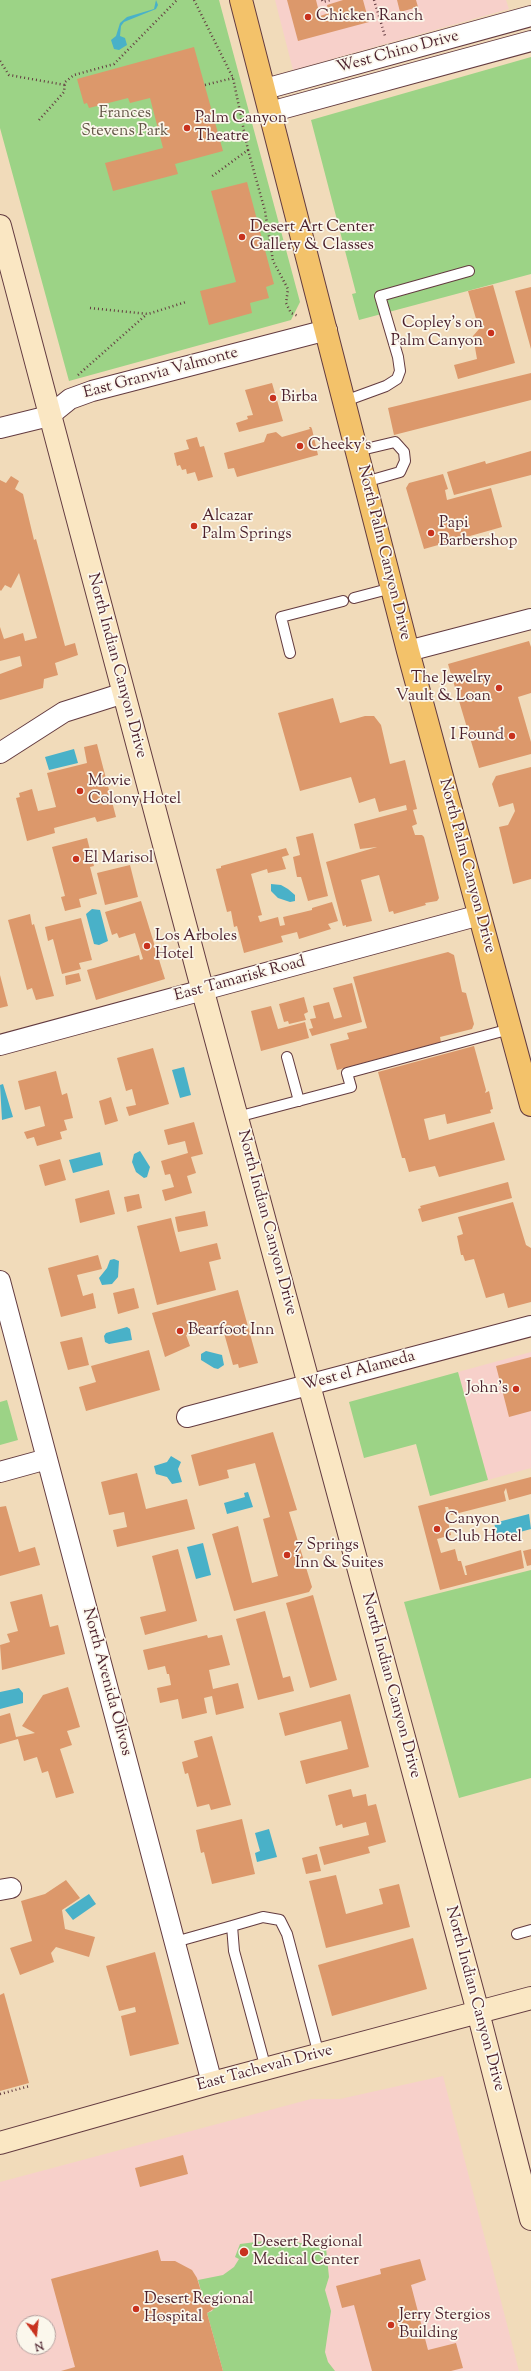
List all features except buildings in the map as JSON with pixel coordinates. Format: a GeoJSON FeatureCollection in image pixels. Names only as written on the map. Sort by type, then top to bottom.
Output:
{"type":"FeatureCollection","features":[{"type":"Feature","properties":{"kind":"main road","name":"North Palm Canyon Drive"},"geometry":{"type":"LineString","coordinates":[[241,0],[345,400],[408,651],[531,1105]]}},
{"type":"Feature","properties":{"kind":"main road","name":"North Indian Canyon Drive"},"geometry":{"type":"LineString","coordinates":[[0,226],[49,416],[478,2012],[531,2219]]}},
{"type":"Feature","properties":{"kind":"main road","name":"East Tachevah Drive"},"geometry":{"type":"LineString","coordinates":[[0,2143],[212,2083],[531,1998]]}},
{"type":"Feature","properties":{"kind":"street","name":"West Chino Drive"},"geometry":{"type":"LineString","coordinates":[[265,89],[531,16]]}},
{"type":"Feature","properties":{"kind":"street","name":"West Chino Drive"},"geometry":{"type":"LineString","coordinates":[[270,112],[531,41]]}},
{"type":"Feature","properties":{"kind":"street","name":"East Granvia Valmonte"},"geometry":{"type":"LineString","coordinates":[[0,428],[49,416],[70,399],[92,391],[327,330]]}},
{"type":"Feature","properties":{"kind":"street"},"geometry":{"type":"LineString","coordinates":[[408,651],[531,618]]}},
{"type":"Feature","properties":{"kind":"street"},"geometry":{"type":"LineString","coordinates":[[0,753],[64,712],[124,693]]}},
{"type":"Feature","properties":{"kind":"street","name":"East Tamarisk Road"},"geometry":{"type":"LineString","coordinates":[[0,1046],[480,915]]}},
{"type":"Feature","properties":{"kind":"street","name":"North Avenida Olivos"},"geometry":{"type":"LineString","coordinates":[[0,1281],[212,2083]]}},
{"type":"Feature","properties":{"kind":"street","name":"West el Alameda"},"geometry":{"type":"LineString","coordinates":[[188,1417],[531,1326]]}},
{"type":"Feature","properties":{"kind":"street"},"geometry":{"type":"LineString","coordinates":[[0,1472],[47,1459]]}},
{"type":"Feature","properties":{"kind":"lane"},"geometry":{"type":"LineString","coordinates":[[345,400],[386,386],[397,379],[400,371],[398,357],[380,296],[469,271]]}},
{"type":"Feature","properties":{"kind":"lane"},"geometry":{"type":"LineString","coordinates":[[357,451],[395,442],[404,452],[405,461],[400,472],[366,482]]}},
{"type":"Feature","properties":{"kind":"lane"},"geometry":{"type":"LineString","coordinates":[[354,598],[392,588]]}},
{"type":"Feature","properties":{"kind":"lane"},"geometry":{"type":"LineString","coordinates":[[290,653],[281,617],[343,601]]}},
{"type":"Feature","properties":{"kind":"lane"},"geometry":{"type":"LineString","coordinates":[[237,1117],[351,1087],[347,1073],[510,1029]]}},
{"type":"Feature","properties":{"kind":"lane"},"geometry":{"type":"LineString","coordinates":[[287,1057],[299,1101]]}},
{"type":"Feature","properties":{"kind":"lane"},"geometry":{"type":"LineString","coordinates":[[175,1942],[263,1917],[280,1920],[287,1934],[319,2055]]}},
{"type":"Feature","properties":{"kind":"lane"},"geometry":{"type":"LineString","coordinates":[[232,1926],[234,1951],[266,2069]]}},
{"type":"Feature","properties":{"kind":"lane"},"geometry":{"type":"LineString","coordinates":[[517,1934],[531,1930]]}},
{"type":"Feature","properties":{"kind":"path"},"geometry":{"type":"LineString","coordinates":[[39,120],[64,92],[65,82],[74,76],[114,64],[177,0]]}},
{"type":"Feature","properties":{"kind":"path"},"geometry":{"type":"LineString","coordinates":[[194,0],[233,78],[248,150],[265,211],[273,261],[288,289],[286,303],[291,313],[298,316]]}},
{"type":"Feature","properties":{"kind":"path"},"geometry":{"type":"LineString","coordinates":[[322,0],[323,2],[331,0]]}},
{"type":"Feature","properties":{"kind":"path"},"geometry":{"type":"LineString","coordinates":[[374,0],[386,40]]}},
{"type":"Feature","properties":{"kind":"path"},"geometry":{"type":"LineString","coordinates":[[0,61],[9,75],[65,85]]}},
{"type":"Feature","properties":{"kind":"path"},"geometry":{"type":"LineString","coordinates":[[205,86],[233,78]]}},
{"type":"Feature","properties":{"kind":"path"},"geometry":{"type":"LineString","coordinates":[[211,177],[248,150]]}},
{"type":"Feature","properties":{"kind":"path"},"geometry":{"type":"LineString","coordinates":[[90,308],[148,314],[186,302]]}},
{"type":"Feature","properties":{"kind":"path"},"geometry":{"type":"LineString","coordinates":[[76,377],[148,314]]}},
{"type":"Feature","properties":{"kind":"path"},"geometry":{"type":"LineString","coordinates":[[0,2094],[30,2086]]}},
{"type":"Feature","properties":{"kind":"shaded area"},"geometry":{"type":"Polygon","coordinates":[[[275,0],[506,0],[509,9],[293,70],[275,0]]]}},
{"type":"Feature","properties":{"kind":"shaded area"},"geometry":{"type":"Polygon","coordinates":[[[531,1352],[531,1468],[488,1480],[458,1372],[531,1352]]]}},
{"type":"Feature","properties":{"kind":"shaded area","name":"Desert Regional Medical Center"},"geometry":{"type":"Polygon","coordinates":[[[443,2076],[519,2371],[0,2371],[0,2182],[311,2099],[340,2099],[443,2076]]]}},
{"type":"Feature","properties":{"kind":"green space","name":"Frances Stevens Park"},"geometry":{"type":"Polygon","coordinates":[[[0,0],[219,0],[300,302],[291,320],[69,381],[0,128],[0,0]]]}},
{"type":"Feature","properties":{"kind":"green space"},"geometry":{"type":"Polygon","coordinates":[[[531,57],[531,274],[359,320],[352,294],[356,293],[311,120],[531,57]]]}},
{"type":"Feature","properties":{"kind":"green space"},"geometry":{"type":"Polygon","coordinates":[[[458,1372],[488,1480],[430,1496],[416,1444],[364,1458],[349,1402],[458,1372]]]}},
{"type":"Feature","properties":{"kind":"green space"},"geometry":{"type":"Polygon","coordinates":[[[7,1400],[18,1440],[0,1445],[0,1402],[7,1400]]]}},
{"type":"Feature","properties":{"kind":"green space"},"geometry":{"type":"Polygon","coordinates":[[[531,1570],[531,1778],[459,1798],[404,1602],[531,1570]]]}},
{"type":"Feature","properties":{"kind":"green space"},"geometry":{"type":"Polygon","coordinates":[[[280,2239],[326,2248],[329,2277],[325,2290],[331,2311],[325,2352],[328,2362],[335,2371],[223,2371],[207,2313],[212,2311],[216,2304],[211,2297],[203,2298],[198,2280],[223,2275],[234,2267],[239,2259],[235,2257],[240,2244],[280,2239]]]}},
{"type":"Feature","properties":{"kind":"water"},"geometry":{"type":"Polygon","coordinates":[[[156,0],[158,5],[156,9],[124,22],[121,26],[120,36],[125,38],[127,45],[119,50],[114,49],[111,40],[116,36],[120,23],[127,17],[154,9],[156,0]]]}},
{"type":"Feature","properties":{"kind":"water"},"geometry":{"type":"Polygon","coordinates":[[[74,749],[78,763],[49,770],[45,757],[74,749]]]}},
{"type":"Feature","properties":{"kind":"water"},"geometry":{"type":"Polygon","coordinates":[[[271,884],[281,885],[288,889],[295,895],[295,901],[290,902],[278,898],[271,891],[271,884]]]}},
{"type":"Feature","properties":{"kind":"water"},"geometry":{"type":"Polygon","coordinates":[[[92,909],[100,910],[108,941],[99,945],[94,944],[86,914],[92,909]]]}},
{"type":"Feature","properties":{"kind":"water"},"geometry":{"type":"Polygon","coordinates":[[[184,1067],[191,1095],[180,1098],[172,1070],[184,1067]]]}},
{"type":"Feature","properties":{"kind":"water"},"geometry":{"type":"Polygon","coordinates":[[[3,1084],[13,1117],[2,1120],[0,1085],[3,1084]]]}},
{"type":"Feature","properties":{"kind":"water"},"geometry":{"type":"Polygon","coordinates":[[[140,1151],[150,1167],[147,1177],[144,1178],[136,1172],[132,1162],[134,1154],[140,1151]]]}},
{"type":"Feature","properties":{"kind":"water"},"geometry":{"type":"Polygon","coordinates":[[[100,1152],[103,1165],[73,1173],[69,1160],[100,1152]]]}},
{"type":"Feature","properties":{"kind":"water"},"geometry":{"type":"Polygon","coordinates":[[[114,1259],[119,1261],[118,1277],[112,1284],[102,1285],[99,1278],[107,1268],[110,1260],[114,1259]]]}},
{"type":"Feature","properties":{"kind":"water"},"geometry":{"type":"Polygon","coordinates":[[[127,1327],[130,1329],[132,1340],[109,1344],[105,1342],[104,1336],[106,1333],[127,1327]]]}},
{"type":"Feature","properties":{"kind":"water"},"geometry":{"type":"Polygon","coordinates":[[[206,1351],[222,1355],[224,1365],[218,1369],[201,1360],[201,1354],[206,1351]]]}},
{"type":"Feature","properties":{"kind":"water"},"geometry":{"type":"Polygon","coordinates":[[[171,1456],[181,1462],[178,1469],[182,1482],[172,1484],[167,1477],[156,1474],[154,1466],[167,1462],[171,1456]]]}},
{"type":"Feature","properties":{"kind":"water"},"geometry":{"type":"Polygon","coordinates":[[[248,1492],[253,1507],[227,1514],[224,1503],[245,1497],[244,1493],[248,1492]]]}},
{"type":"Feature","properties":{"kind":"water"},"geometry":{"type":"Polygon","coordinates":[[[529,1514],[531,1529],[498,1538],[494,1523],[529,1514]]]}},
{"type":"Feature","properties":{"kind":"water"},"geometry":{"type":"Polygon","coordinates":[[[203,1543],[211,1575],[196,1579],[187,1547],[203,1543]]]}},
{"type":"Feature","properties":{"kind":"water"},"geometry":{"type":"Polygon","coordinates":[[[19,1688],[23,1693],[23,1703],[0,1709],[0,1692],[19,1688]]]}},
{"type":"Feature","properties":{"kind":"water"},"geometry":{"type":"Polygon","coordinates":[[[269,1829],[277,1857],[257,1862],[255,1853],[260,1851],[255,1833],[269,1829]]]}},
{"type":"Feature","properties":{"kind":"water"},"geometry":{"type":"Polygon","coordinates":[[[89,1894],[96,1904],[73,1920],[65,1910],[89,1894]]]}},
{"type":"Feature","properties":{"kind":"place","name":"Chicken Ranch"},"geometry":{"type":"Point","coordinates":[308,17]}},
{"type":"Feature","properties":{"kind":"place","name":"Palm Canyon Theatre"},"geometry":{"type":"Point","coordinates":[187,128]}},
{"type":"Feature","properties":{"kind":"place","name":"Desert Art Center Gallery & Classes"},"geometry":{"type":"Point","coordinates":[242,237]}},
{"type":"Feature","properties":{"kind":"place","name":"Copley's on Palm Canyon"},"geometry":{"type":"Point","coordinates":[491,333]}},
{"type":"Feature","properties":{"kind":"place","name":"Birba"},"geometry":{"type":"Point","coordinates":[273,398]}},
{"type":"Feature","properties":{"kind":"place","name":"Cheeky's"},"geometry":{"type":"Point","coordinates":[300,446]}},
{"type":"Feature","properties":{"kind":"place","name":"Alcazar Palm Springs"},"geometry":{"type":"Point","coordinates":[194,526]}},
{"type":"Feature","properties":{"kind":"place","name":"Papi Barbershop"},"geometry":{"type":"Point","coordinates":[431,533]}},
{"type":"Feature","properties":{"kind":"place","name":"The Jewelry Vault & Loan"},"geometry":{"type":"Point","coordinates":[499,688]}},
{"type":"Feature","properties":{"kind":"place","name":"I Found"},"geometry":{"type":"Point","coordinates":[512,736]}},
{"type":"Feature","properties":{"kind":"place","name":"Movie Colony Hotel"},"geometry":{"type":"Point","coordinates":[80,791]}},
{"type":"Feature","properties":{"kind":"place","name":"El Marisol"},"geometry":{"type":"Point","coordinates":[76,859]}},
{"type":"Feature","properties":{"kind":"place","name":"Los Arboles Hotel"},"geometry":{"type":"Point","coordinates":[147,946]}},
{"type":"Feature","properties":{"kind":"place","name":"Bearfoot Inn"},"geometry":{"type":"Point","coordinates":[180,1331]}},
{"type":"Feature","properties":{"kind":"place","name":"John's"},"geometry":{"type":"Point","coordinates":[516,1389]}},
{"type":"Feature","properties":{"kind":"place","name":"Canyon Club Hotel"},"geometry":{"type":"Point","coordinates":[437,1529]}},
{"type":"Feature","properties":{"kind":"place","name":"7 Springs Inn & Suites"},"geometry":{"type":"Point","coordinates":[287,1555]}},
{"type":"Feature","properties":{"kind":"place","name":"Desert Regional Medical Center"},"geometry":{"type":"Point","coordinates":[244,2252]}},
{"type":"Feature","properties":{"kind":"place","name":"Desert Regional Hospital"},"geometry":{"type":"Point","coordinates":[136,2309]}},
{"type":"Feature","properties":{"kind":"place","name":"Jerry Stergios Building"},"geometry":{"type":"Point","coordinates":[391,2325]}}]}
